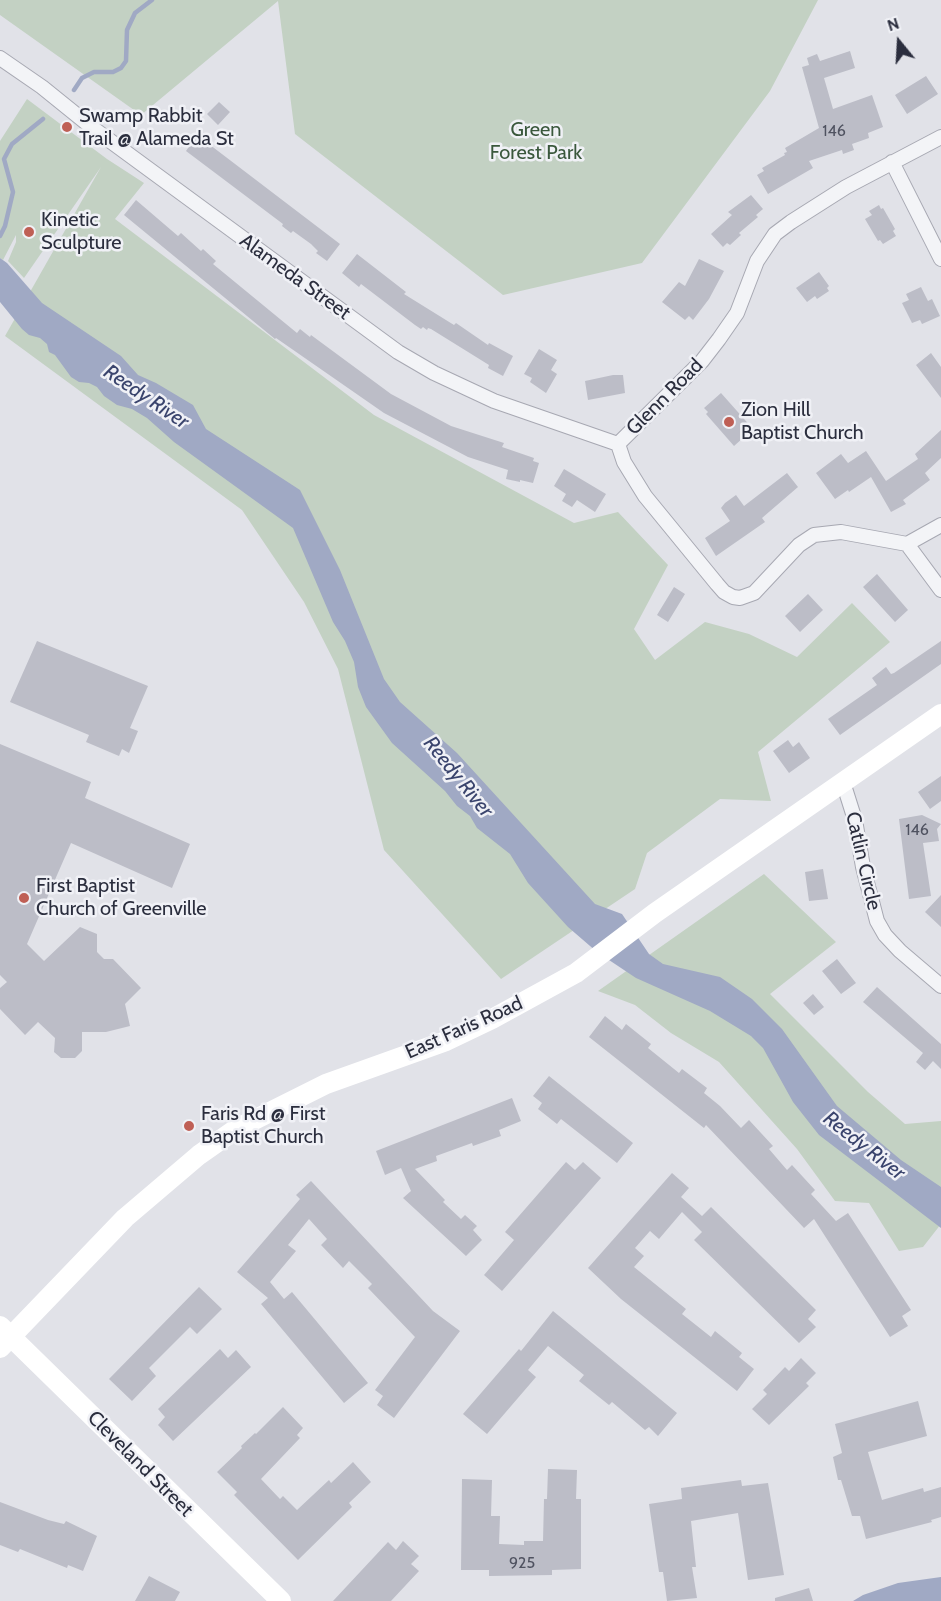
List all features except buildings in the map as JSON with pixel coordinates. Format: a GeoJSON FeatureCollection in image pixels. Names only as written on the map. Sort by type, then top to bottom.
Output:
{"type":"FeatureCollection","features":[{"type":"Feature","properties":{"kind":"main road","name":"East Faris Road"},"geometry":{"type":"LineString","coordinates":[[4,1337],[125,1218],[199,1155],[236,1129],[326,1084],[446,1041],[492,1019],[576,973],[655,914],[941,714]]}},
{"type":"Feature","properties":{"kind":"main road","name":"Cleveland Street"},"geometry":{"type":"LineString","coordinates":[[4,1337],[281,1601]]}},
{"type":"Feature","properties":{"kind":"street","name":"Alameda Street"},"geometry":{"type":"LineString","coordinates":[[0,57],[94,129],[398,352],[434,374],[494,400],[618,444]]}},
{"type":"Feature","properties":{"kind":"street","name":"Glenn Road"},"geometry":{"type":"LineString","coordinates":[[907,544],[841,532],[814,535],[799,545],[754,593],[740,598],[730,596],[717,584],[645,496],[624,462],[618,444],[702,361],[719,339],[737,312],[757,261],[775,234],[846,187],[941,136]]}},
{"type":"Feature","properties":{"kind":"street"},"geometry":{"type":"LineString","coordinates":[[892,162],[941,259]]}},
{"type":"Feature","properties":{"kind":"street"},"geometry":{"type":"LineString","coordinates":[[941,525],[907,544],[941,590]]}},
{"type":"Feature","properties":{"kind":"street","name":"Catlin Circle"},"geometry":{"type":"LineString","coordinates":[[843,782],[855,820],[863,867],[877,921],[885,935],[900,951],[941,986]]}},
{"type":"Feature","properties":{"kind":"green space","name":"Green Forest Park"},"geometry":{"type":"Polygon","coordinates":[[[0,0],[818,0],[770,91],[642,263],[503,295],[295,134],[278,1],[141,115],[0,15],[0,0]]]}},
{"type":"Feature","properties":{"kind":"green space"},"geometry":{"type":"Polygon","coordinates":[[[27,99],[107,159],[144,183],[115,219],[374,415],[574,523],[618,512],[668,565],[634,629],[655,660],[705,622],[749,634],[797,657],[852,603],[890,642],[758,752],[771,801],[720,799],[647,853],[635,889],[501,979],[384,850],[338,669],[304,602],[242,510],[5,336],[101,167],[24,278],[8,261],[16,242],[16,235],[3,260],[0,258],[0,141],[27,99]]]}},
{"type":"Feature","properties":{"kind":"green space"},"geometry":{"type":"Polygon","coordinates":[[[764,874],[836,942],[770,994],[868,1092],[905,1124],[941,1121],[941,1224],[923,1247],[899,1251],[869,1203],[835,1201],[797,1149],[719,1062],[671,1033],[635,1005],[598,991],[764,874]]]}},
{"type":"Feature","properties":{"kind":"water","name":"Reedy River"},"geometry":{"type":"Polygon","coordinates":[[[0,258],[42,303],[121,356],[138,375],[193,405],[206,429],[300,490],[340,570],[384,679],[400,702],[457,753],[595,904],[622,914],[649,954],[663,964],[720,977],[752,999],[782,1029],[837,1106],[901,1160],[941,1187],[941,1228],[819,1135],[793,1102],[763,1048],[751,1036],[710,1011],[636,978],[597,952],[568,927],[528,883],[510,854],[477,828],[470,816],[457,806],[445,791],[392,743],[366,707],[358,687],[354,662],[333,622],[293,528],[174,442],[147,418],[132,409],[117,405],[104,396],[97,387],[71,377],[55,355],[49,352],[47,344],[22,329],[0,302],[0,258]]]}},
{"type":"Feature","properties":{"kind":"water"},"geometry":{"type":"Polygon","coordinates":[[[941,1577],[941,1601],[853,1601],[863,1595],[898,1583],[941,1577]]]}},
{"type":"Feature","properties":{"kind":"waterway"},"geometry":{"type":"LineString","coordinates":[[74,90],[82,78],[94,72],[113,72],[121,68],[126,61],[127,30],[135,13],[152,0]]}},
{"type":"Feature","properties":{"kind":"waterway"},"geometry":{"type":"LineString","coordinates":[[0,236],[5,226],[13,192],[4,159],[12,144],[43,119]]}},
{"type":"Feature","properties":{"kind":"place","name":"Swamp Rabbit Trail @ Alameda St"},"geometry":{"type":"Point","coordinates":[67,127]}},
{"type":"Feature","properties":{"kind":"place","name":"Kinetic Sculpture"},"geometry":{"type":"Point","coordinates":[29,232]}},
{"type":"Feature","properties":{"kind":"place","name":"Zion Hill Baptist Church"},"geometry":{"type":"Point","coordinates":[729,422]}},
{"type":"Feature","properties":{"kind":"place","name":"First Baptist Church of Greenville"},"geometry":{"type":"Point","coordinates":[24,898]}},
{"type":"Feature","properties":{"kind":"place","name":"Faris Rd @ First Baptist Church"},"geometry":{"type":"Point","coordinates":[189,1126]}}]}
